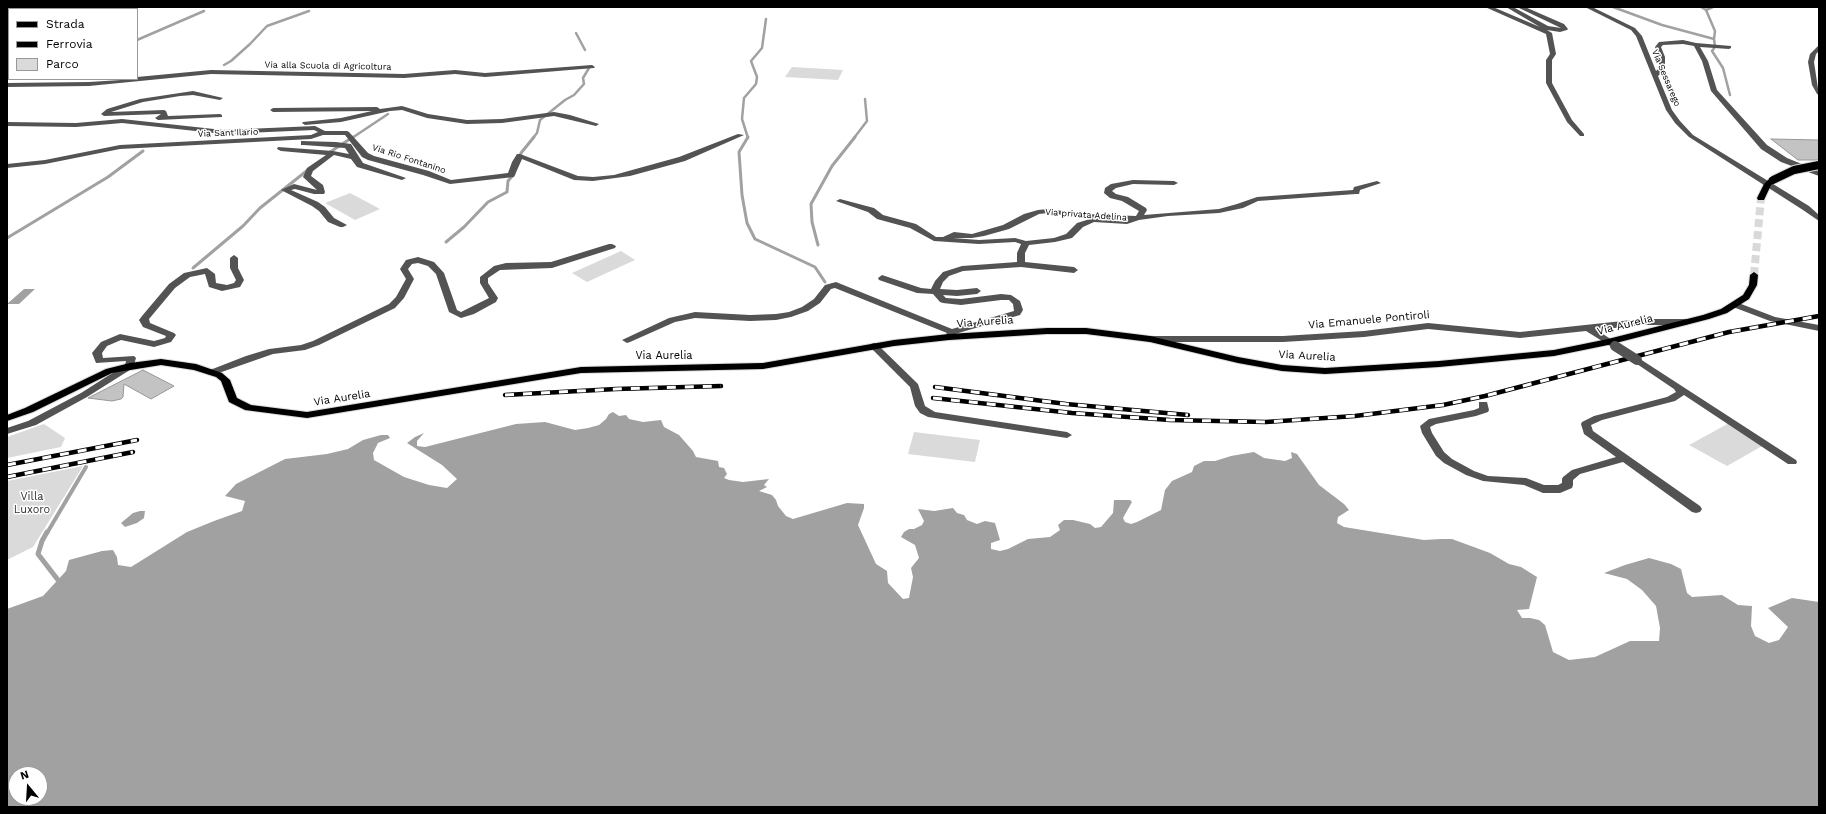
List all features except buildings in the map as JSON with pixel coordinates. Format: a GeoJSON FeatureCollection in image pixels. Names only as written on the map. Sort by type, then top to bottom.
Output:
{"type":"FeatureCollection","features":[{"type":"Feature","properties":{"kind":"main road"},"geometry":{"type":"LineString","coordinates":[[1762,198],[1771,182],[1794,170],[1819,165]]}},
{"type":"Feature","properties":{"kind":"main road","name":"Via Aurelia"},"geometry":{"type":"LineString","coordinates":[[130,366],[161,362],[178,363],[213,372],[225,380],[233,400],[248,408],[307,414],[349,409],[549,374],[610,368],[728,368],[763,366],[951,334],[1086,331],[1150,339],[1238,360],[1282,368],[1325,371],[1439,364],[1554,353],[1612,344],[1724,311],[1736,305],[1746,297],[1753,286],[1754,275]]}},
{"type":"Feature","properties":{"kind":"main road"},"geometry":{"type":"LineString","coordinates":[[7,418],[29,410],[108,371],[130,366]]}},
{"type":"Feature","properties":{"kind":"street"},"geometry":{"type":"LineString","coordinates":[[1488,7],[1549,33],[1552,41],[1553,54],[1549,60],[1549,83],[1569,121],[1582,135]]}},
{"type":"Feature","properties":{"kind":"street"},"geometry":{"type":"LineString","coordinates":[[1509,7],[1546,28],[1560,30],[1565,28],[1562,25],[1520,7]]}},
{"type":"Feature","properties":{"kind":"street","name":"Via Sessarego"},"geometry":{"type":"LineString","coordinates":[[1588,7],[1633,29],[1639,36],[1669,110],[1677,122],[1691,136],[1771,182],[1806,208],[1819,220]]}},
{"type":"Feature","properties":{"kind":"street"},"geometry":{"type":"LineString","coordinates":[[1552,41],[1564,33],[1560,30]]}},
{"type":"Feature","properties":{"kind":"street"},"geometry":{"type":"LineString","coordinates":[[1654,76],[1662,69],[1663,61],[1658,46],[1660,43],[1682,42],[1696,45],[1730,47]]}},
{"type":"Feature","properties":{"kind":"street"},"geometry":{"type":"LineString","coordinates":[[1696,45],[1705,61],[1710,82],[1714,91],[1764,147],[1784,160],[1819,174]]}},
{"type":"Feature","properties":{"kind":"street"},"geometry":{"type":"LineString","coordinates":[[1819,47],[1813,54],[1811,62],[1815,85],[1819,93]]}},
{"type":"Feature","properties":{"kind":"street","name":"Via alla Scuola di Agricoltura"},"geometry":{"type":"LineString","coordinates":[[138,79],[211,72],[404,76],[455,72],[485,75],[592,67]]}},
{"type":"Feature","properties":{"kind":"street"},"geometry":{"type":"LineString","coordinates":[[7,85],[28,84],[34,80]]}},
{"type":"Feature","properties":{"kind":"street","name":"Via alla Scuola di Agricoltura"},"geometry":{"type":"LineString","coordinates":[[28,84],[64,85],[130,80]]}},
{"type":"Feature","properties":{"kind":"street","name":"Via Sant'Ilario"},"geometry":{"type":"LineString","coordinates":[[162,117],[164,112],[104,114],[109,110],[142,100],[180,94],[198,94],[220,98]]}},
{"type":"Feature","properties":{"kind":"street","name":"Via Sant'Ilario"},"geometry":{"type":"LineString","coordinates":[[197,128],[208,124],[240,128],[341,120],[390,109],[402,108],[427,116],[467,122],[502,121],[554,114],[568,116],[596,124]]}},
{"type":"Feature","properties":{"kind":"street"},"geometry":{"type":"LineString","coordinates":[[274,110],[390,109]]}},
{"type":"Feature","properties":{"kind":"street","name":"Via Sant'Ilario"},"geometry":{"type":"LineString","coordinates":[[125,122],[134,117],[155,118],[220,116]]}},
{"type":"Feature","properties":{"kind":"street","name":"Via Sant'Ilario"},"geometry":{"type":"LineString","coordinates":[[7,124],[76,125],[125,122],[233,132],[315,128],[321,130],[322,133],[311,137],[120,148],[45,162],[7,166]]}},
{"type":"Feature","properties":{"kind":"street","name":"Via Rio Fontanino"},"geometry":{"type":"LineString","coordinates":[[322,133],[347,133],[365,155],[371,158],[450,182],[511,176],[520,156],[583,179],[614,177],[682,159],[740,136]]}},
{"type":"Feature","properties":{"kind":"street"},"geometry":{"type":"LineString","coordinates":[[268,140],[268,142],[271,143],[343,144],[348,146],[353,157],[360,165],[402,178]]}},
{"type":"Feature","properties":{"kind":"street"},"geometry":{"type":"LineString","coordinates":[[281,149],[333,153],[353,157]]}},
{"type":"Feature","properties":{"kind":"street"},"geometry":{"type":"LineString","coordinates":[[333,153],[308,172],[307,177],[320,188],[321,192],[314,192],[294,186],[285,190],[315,204],[322,209],[331,220],[343,225]]}},
{"type":"Feature","properties":{"kind":"street","name":"Via privata Adelina"},"geometry":{"type":"LineString","coordinates":[[840,201],[871,210],[880,217],[913,226],[934,239],[979,242],[1015,240],[1026,243],[1069,236],[1080,225],[1087,222],[1101,220],[1128,222],[1138,218],[1143,210],[1125,198],[1113,196],[1108,193],[1108,190],[1114,186],[1133,182],[1174,183]]}},
{"type":"Feature","properties":{"kind":"street"},"geometry":{"type":"LineString","coordinates":[[1138,218],[1219,211],[1240,206],[1256,199],[1356,192],[1357,189],[1377,183]]}},
{"type":"Feature","properties":{"kind":"street","name":"Via privata Adelina"},"geometry":{"type":"LineString","coordinates":[[948,239],[946,237],[949,235],[972,236],[1000,228],[1038,212],[1048,211],[1085,216],[1138,218]]}},
{"type":"Feature","properties":{"kind":"street"},"geometry":{"type":"LineString","coordinates":[[1021,264],[1021,253],[1026,243]]}},
{"type":"Feature","properties":{"kind":"street"},"geometry":{"type":"LineString","coordinates":[[213,372],[230,364],[272,351],[302,348],[316,344],[392,306],[400,298],[410,279],[404,269],[409,262],[418,260],[431,264],[440,273],[453,312],[461,314],[476,309],[493,300],[494,298],[484,284],[484,277],[497,268],[506,266],[552,265],[612,246]]}},
{"type":"Feature","properties":{"kind":"street"},"geometry":{"type":"LineString","coordinates":[[130,366],[131,358],[99,360],[97,357],[98,350],[104,344],[120,337],[126,337],[154,344],[168,340],[171,335],[170,334],[146,325],[144,320],[145,318],[172,286],[187,275],[207,271],[211,274],[212,285],[228,288],[237,285],[240,280],[234,268],[234,258]]}},
{"type":"Feature","properties":{"kind":"street"},"geometry":{"type":"LineString","coordinates":[[935,291],[939,281],[946,274],[962,269],[1021,264],[1074,270]]}},
{"type":"Feature","properties":{"kind":"street"},"geometry":{"type":"LineString","coordinates":[[882,278],[920,291],[957,293],[977,291]]}},
{"type":"Feature","properties":{"kind":"street"},"geometry":{"type":"LineString","coordinates":[[627,340],[672,320],[695,315],[750,318],[776,317],[791,314],[805,309],[817,300],[828,287],[836,285],[951,334],[1017,313],[1019,310],[1017,303],[1011,298],[1001,297],[961,302],[943,300],[935,291]]}},
{"type":"Feature","properties":{"kind":"street"},"geometry":{"type":"LineString","coordinates":[[1736,305],[1773,319],[1819,328]]}},
{"type":"Feature","properties":{"kind":"street","name":"Via Emanuele Pontiroli"},"geometry":{"type":"LineString","coordinates":[[1150,339],[1283,339],[1364,334],[1428,326],[1520,335],[1641,322],[1686,322]]}},
{"type":"Feature","properties":{"kind":"street"},"geometry":{"type":"LineString","coordinates":[[1588,328],[1792,462]]}},
{"type":"Feature","properties":{"kind":"street"},"geometry":{"type":"LineString","coordinates":[[874,346],[915,386],[920,406],[924,411],[932,415],[1067,435]]}},
{"type":"Feature","properties":{"kind":"street","name":"Via Aurelia"},"geometry":{"type":"LineString","coordinates":[[7,431],[32,423],[84,395],[130,366]]}},
{"type":"Feature","properties":{"kind":"street"},"geometry":{"type":"LineString","coordinates":[[1678,387],[1681,393],[1671,399],[1598,418],[1586,424],[1588,432],[1696,509]]}},
{"type":"Feature","properties":{"kind":"street"},"geometry":{"type":"LineString","coordinates":[[1483,404],[1484,410],[1476,414],[1433,420],[1425,426],[1427,433],[1440,454],[1470,473],[1487,479],[1526,482],[1543,489],[1560,489],[1568,485],[1567,480],[1576,472],[1624,458]]}},
{"type":"Feature","properties":{"kind":"green space"},"geometry":{"type":"Polygon","coordinates":[[[792,67],[843,70],[838,80],[785,77],[792,67]]]}},
{"type":"Feature","properties":{"kind":"green space"},"geometry":{"type":"Polygon","coordinates":[[[350,193],[380,209],[355,220],[325,203],[350,193]]]}},
{"type":"Feature","properties":{"kind":"green space"},"geometry":{"type":"Polygon","coordinates":[[[621,251],[635,260],[587,282],[572,273],[621,251]]]}},
{"type":"Feature","properties":{"kind":"green space"},"geometry":{"type":"Polygon","coordinates":[[[1731,422],[1764,445],[1727,466],[1689,445],[1731,422]]]}},
{"type":"Feature","properties":{"kind":"green space"},"geometry":{"type":"Polygon","coordinates":[[[44,424],[65,438],[61,447],[7,458],[7,437],[44,424]]]}},
{"type":"Feature","properties":{"kind":"green space"},"geometry":{"type":"Polygon","coordinates":[[[914,432],[980,440],[975,462],[908,454],[914,432]]]}},
{"type":"Feature","properties":{"kind":"green space","name":"Villa Luxoro"},"geometry":{"type":"Polygon","coordinates":[[[83,466],[33,547],[7,560],[7,481],[83,466]]]}},
{"type":"Feature","properties":{"kind":"shaded area"},"geometry":{"type":"Polygon","coordinates":[[[24,289],[35,289],[19,304],[7,304],[24,289]]]}},
{"type":"Feature","properties":{"kind":"shaded area"},"geometry":{"type":"Polygon","coordinates":[[[613,412],[619,416],[626,415],[629,419],[643,422],[661,420],[664,427],[679,435],[693,451],[696,457],[718,461],[719,467],[724,468],[727,474],[724,478],[743,482],[769,479],[764,485],[767,487],[759,491],[772,495],[786,516],[793,519],[847,503],[864,504],[858,525],[876,564],[887,571],[888,583],[903,599],[909,598],[913,577],[911,568],[919,558],[915,545],[901,537],[904,532],[909,529],[914,529],[922,525],[924,521],[918,509],[934,511],[953,508],[957,513],[964,515],[967,520],[977,524],[985,521],[995,523],[1000,540],[991,543],[991,549],[1000,551],[1008,549],[1028,539],[1050,537],[1060,530],[1058,525],[1064,520],[1073,520],[1090,524],[1095,528],[1101,527],[1113,513],[1114,500],[1130,500],[1132,502],[1123,518],[1125,522],[1131,524],[1137,522],[1161,510],[1165,490],[1172,481],[1192,472],[1194,466],[1204,461],[1215,461],[1231,456],[1254,452],[1264,458],[1285,461],[1292,458],[1291,452],[1297,454],[1319,485],[1344,504],[1349,510],[1338,517],[1337,523],[1344,527],[1424,540],[1452,539],[1490,553],[1509,564],[1521,567],[1537,577],[1529,609],[1517,610],[1522,618],[1539,620],[1545,625],[1553,652],[1569,660],[1595,657],[1630,641],[1659,641],[1660,628],[1656,606],[1642,590],[1627,579],[1604,573],[1649,558],[1671,564],[1681,569],[1687,593],[1692,597],[1722,595],[1738,605],[1752,606],[1751,626],[1755,636],[1769,643],[1779,640],[1788,627],[1768,608],[1792,598],[1819,602],[1819,807],[7,807],[7,609],[43,596],[66,571],[69,560],[102,551],[113,550],[117,557],[118,565],[131,567],[187,532],[242,511],[245,501],[225,496],[236,484],[285,459],[327,454],[348,449],[363,440],[381,435],[388,435],[390,438],[378,443],[373,453],[374,460],[404,477],[429,485],[447,488],[457,479],[442,465],[407,443],[415,437],[424,433],[417,441],[417,446],[425,447],[516,424],[545,422],[575,430],[599,425],[609,414],[613,412]]]}},
{"type":"Feature","properties":{"kind":"shaded area"},"geometry":{"type":"Polygon","coordinates":[[[145,511],[144,518],[137,523],[125,527],[121,523],[133,513],[145,511]]]}},
{"type":"Feature","properties":{"kind":"waterway"},"geometry":{"type":"LineString","coordinates":[[1613,7],[1662,25],[1714,39]]}},
{"type":"Feature","properties":{"kind":"waterway"},"geometry":{"type":"LineString","coordinates":[[1701,7],[1706,10]]}},
{"type":"Feature","properties":{"kind":"waterway"},"geometry":{"type":"LineString","coordinates":[[1706,10],[1713,7]]}},
{"type":"Feature","properties":{"kind":"waterway"},"geometry":{"type":"LineString","coordinates":[[1706,10],[1715,31],[1714,39]]}},
{"type":"Feature","properties":{"kind":"waterway"},"geometry":{"type":"LineString","coordinates":[[138,40],[204,11]]}},
{"type":"Feature","properties":{"kind":"waterway"},"geometry":{"type":"LineString","coordinates":[[224,65],[231,61],[250,44],[267,26],[309,11]]}},
{"type":"Feature","properties":{"kind":"waterway"},"geometry":{"type":"LineString","coordinates":[[748,137],[742,119],[744,98],[756,84],[757,77],[751,61],[762,48],[766,19]]}},
{"type":"Feature","properties":{"kind":"waterway"},"geometry":{"type":"LineString","coordinates":[[576,33],[585,50]]}},
{"type":"Feature","properties":{"kind":"waterway"},"geometry":{"type":"LineString","coordinates":[[1714,39],[1715,47],[1712,51],[1723,68],[1730,95]]}},
{"type":"Feature","properties":{"kind":"waterway"},"geometry":{"type":"LineString","coordinates":[[533,138],[537,133],[540,120],[565,100],[574,95],[584,84],[583,78],[589,68]]}},
{"type":"Feature","properties":{"kind":"waterway"},"geometry":{"type":"LineString","coordinates":[[854,138],[867,121],[865,99]]}},
{"type":"Feature","properties":{"kind":"waterway"},"geometry":{"type":"LineString","coordinates":[[352,138],[388,114]]}},
{"type":"Feature","properties":{"kind":"waterway"},"geometry":{"type":"LineString","coordinates":[[327,154],[353,137]]}},
{"type":"Feature","properties":{"kind":"waterway"},"geometry":{"type":"LineString","coordinates":[[520,159],[521,153],[534,137]]}},
{"type":"Feature","properties":{"kind":"waterway"},"geometry":{"type":"LineString","coordinates":[[748,137],[739,152],[742,195],[747,223],[755,239],[815,267],[825,282]]}},
{"type":"Feature","properties":{"kind":"waterway"},"geometry":{"type":"LineString","coordinates":[[818,245],[812,222],[811,204],[832,166],[855,137]]}},
{"type":"Feature","properties":{"kind":"waterway"},"geometry":{"type":"LineString","coordinates":[[7,238],[108,177],[143,151]]}},
{"type":"Feature","properties":{"kind":"waterway"},"geometry":{"type":"LineString","coordinates":[[193,268],[243,226],[260,208],[309,169]]}},
{"type":"Feature","properties":{"kind":"waterway"},"geometry":{"type":"LineString","coordinates":[[446,242],[464,227],[488,202],[507,192],[508,181],[514,174]]}},
{"type":"Feature","properties":{"kind":"waterway"},"geometry":{"type":"LineString","coordinates":[[47,533],[86,467]]}},
{"type":"Feature","properties":{"kind":"waterway"},"geometry":{"type":"LineString","coordinates":[[47,532],[42,541],[38,554],[58,580]]}},
{"type":"Feature","properties":{"kind":"tunnel"},"geometry":{"type":"LineString","coordinates":[[1754,275],[1761,198]]}},
{"type":"Feature","properties":{"kind":"railway"},"geometry":{"type":"LineString","coordinates":[[933,398],[1072,413],[1170,420],[1266,422],[1355,416],[1443,405],[1485,396],[1729,332],[1819,316]]}},
{"type":"Feature","properties":{"kind":"railway"},"geometry":{"type":"LineString","coordinates":[[505,395],[616,389],[721,386]]}},
{"type":"Feature","properties":{"kind":"railway"},"geometry":{"type":"LineString","coordinates":[[935,387],[1066,404],[1188,415]]}},
{"type":"Feature","properties":{"kind":"railway"},"geometry":{"type":"LineString","coordinates":[[7,465],[137,440]]}},
{"type":"Feature","properties":{"kind":"railway"},"geometry":{"type":"LineString","coordinates":[[7,477],[133,452]]}}]}
